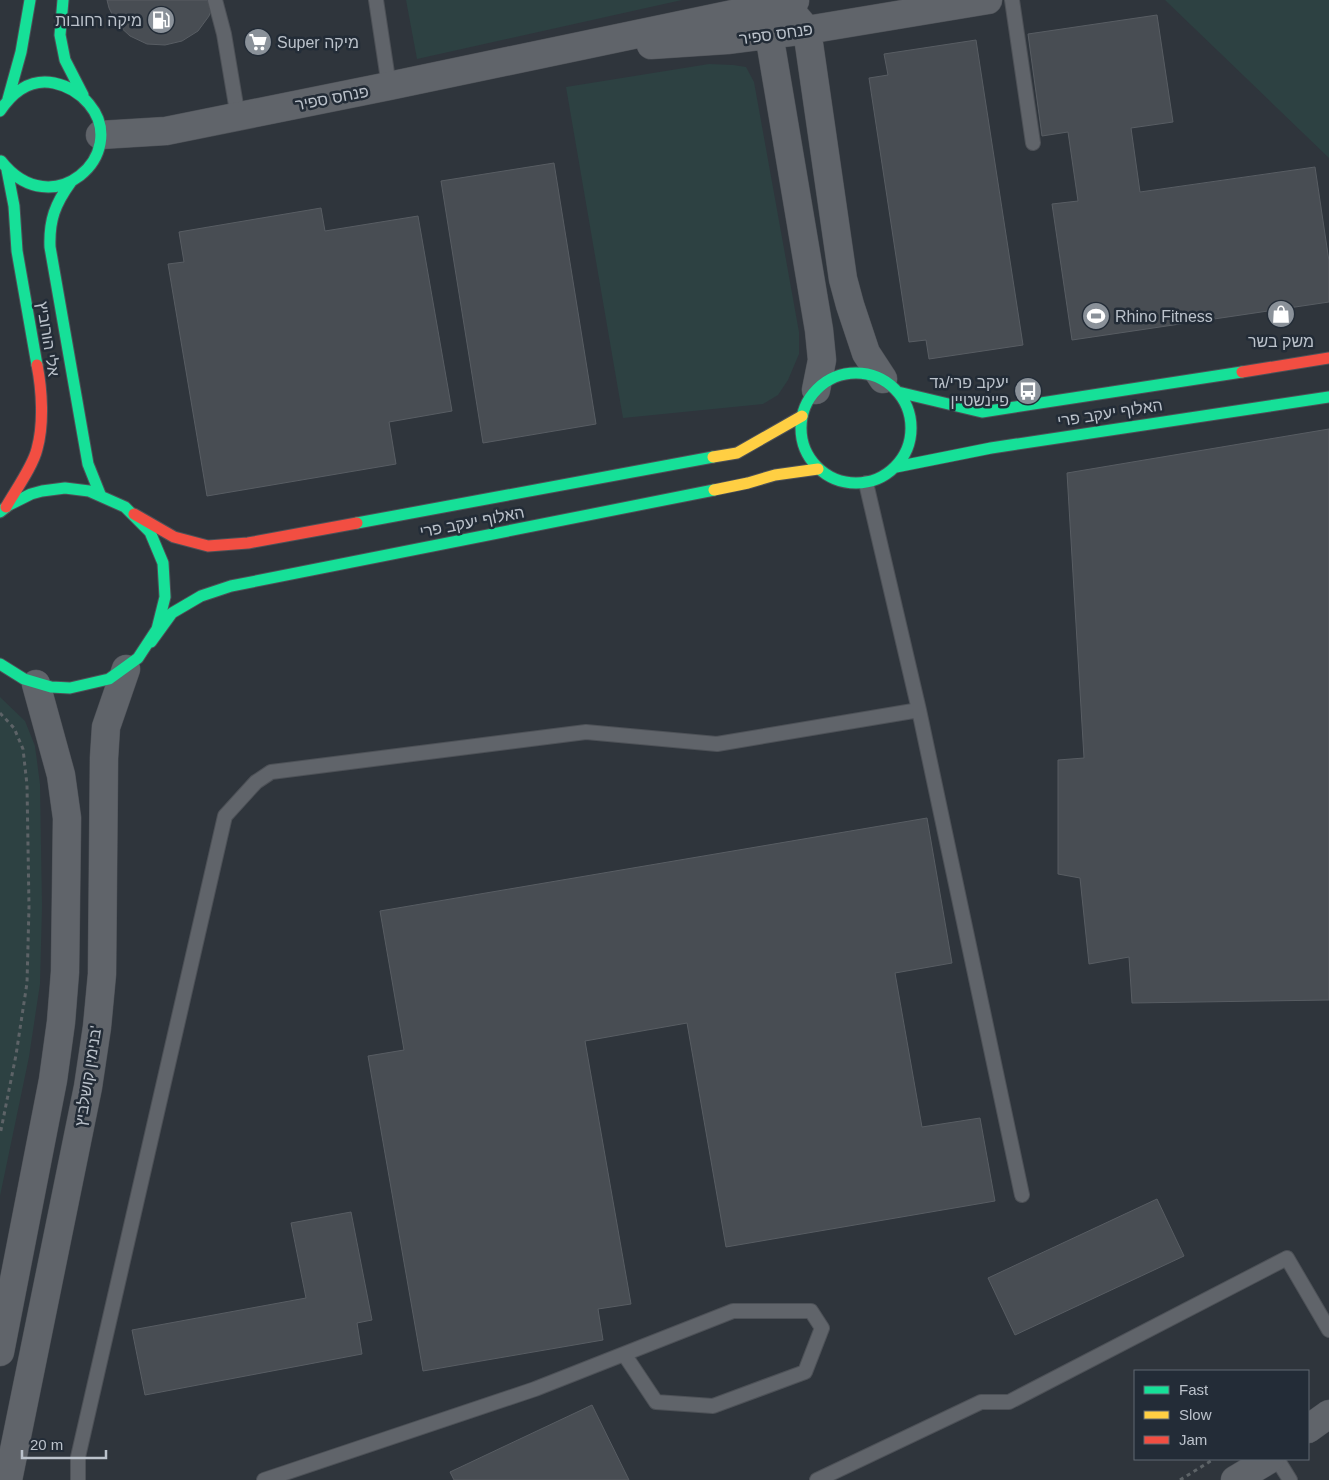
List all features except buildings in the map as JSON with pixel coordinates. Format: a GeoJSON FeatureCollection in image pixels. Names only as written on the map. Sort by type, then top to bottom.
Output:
{"type":"FeatureCollection","features":[{"type":"Feature","properties":{"kind":"street"},"geometry":{"type":"LineString","coordinates":[[0,111],[8,98],[21,52],[30,0]]}},
{"type":"Feature","properties":{"kind":"street"},"geometry":{"type":"LineString","coordinates":[[63,0],[60,35],[65,60],[82,95]]}},
{"type":"Feature","properties":{"kind":"street","name":"פנחס ספיר"},"geometry":{"type":"LineString","coordinates":[[562,50],[727,40],[807,30],[988,0]]}},
{"type":"Feature","properties":{"kind":"street"},"geometry":{"type":"LineString","coordinates":[[816,390],[822,360],[819,330],[769,34],[791,1],[807,30],[843,279],[850,305],[866,353],[907,405],[912,421],[911,438],[906,452],[896,467],[883,477],[866,483],[849,483],[833,479],[818,469],[808,456],[801,430],[802,416],[807,402],[816,390],[829,380],[847,373],[866,373],[891,385]]}},
{"type":"Feature","properties":{"kind":"street","name":"פנחס ספיר"},"geometry":{"type":"LineString","coordinates":[[100,135],[166,131],[791,1]]}},
{"type":"Feature","properties":{"kind":"street"},"geometry":{"type":"LineString","coordinates":[[8,98],[21,88],[37,82],[54,82],[70,86],[92,106],[98,120],[100,135]]}},
{"type":"Feature","properties":{"kind":"street","name":"אלי הורוביץ"},"geometry":{"type":"LineString","coordinates":[[100,135],[98,149],[92,163],[83,174],[72,182],[58,200],[52,215],[49,233],[88,464],[100,494]]}},
{"type":"Feature","properties":{"kind":"street"},"geometry":{"type":"LineString","coordinates":[[0,159],[7,170],[21,181],[37,187],[55,187],[72,182]]}},
{"type":"Feature","properties":{"kind":"street","name":"אלי הורוביץ"},"geometry":{"type":"LineString","coordinates":[[3,510],[24,477],[37,450],[41,399],[38,370],[17,251],[14,206],[7,170]]}},
{"type":"Feature","properties":{"kind":"street","name":"האלוף יעקב פרי"},"geometry":{"type":"LineString","coordinates":[[891,385],[982,412],[1329,358]]}},
{"type":"Feature","properties":{"kind":"street","name":"האלוף יעקב פרי"},"geometry":{"type":"LineString","coordinates":[[896,467],[991,448],[1329,397]]}},
{"type":"Feature","properties":{"kind":"street","name":"האלוף יעקב פרי"},"geometry":{"type":"LineString","coordinates":[[134,514],[174,537],[208,546],[248,543],[737,453],[802,416]]}},
{"type":"Feature","properties":{"kind":"street","name":"האלוף יעקב פרי"},"geometry":{"type":"LineString","coordinates":[[151,642],[172,613],[201,596],[231,586],[738,485],[775,475],[818,469]]}},
{"type":"Feature","properties":{"kind":"street"},"geometry":{"type":"LineString","coordinates":[[0,664],[5,670],[36,684],[59,689],[82,687],[105,681],[126,669],[140,657],[151,642],[161,621],[166,599],[166,575],[160,553],[150,532],[134,514],[118,502],[100,494],[77,488],[52,488],[28,495],[3,510]]}},
{"type":"Feature","properties":{"kind":"street","name":"בנימין קושלביץ'"},"geometry":{"type":"LineString","coordinates":[[8,1480],[88,1087],[97,1027],[102,974],[106,727],[126,669]]}},
{"type":"Feature","properties":{"kind":"street"},"geometry":{"type":"LineString","coordinates":[[0,1352],[53,1080],[61,1022],[65,972],[67,818],[61,776],[36,684]]}},
{"type":"Feature","properties":{"kind":"street"},"geometry":{"type":"LineString","coordinates":[[1309,1428],[1329,1414]]}},
{"type":"Feature","properties":{"kind":"street"},"geometry":{"type":"LineString","coordinates":[[1309,1442],[1329,1431]]}},
{"type":"Feature","properties":{"kind":"street"},"geometry":{"type":"LineString","coordinates":[[1235,1480],[1268,1460]]}},
{"type":"Feature","properties":{"kind":"lane"},"geometry":{"type":"LineString","coordinates":[[215,0],[224,34],[238,117]]}},
{"type":"Feature","properties":{"kind":"lane"},"geometry":{"type":"LineString","coordinates":[[376,0],[389,86]]}},
{"type":"Feature","properties":{"kind":"lane"},"geometry":{"type":"LineString","coordinates":[[1012,0],[1033,143]]}},
{"type":"Feature","properties":{"kind":"lane"},"geometry":{"type":"LineString","coordinates":[[866,483],[919,710],[1022,1195]]}},
{"type":"Feature","properties":{"kind":"lane"},"geometry":{"type":"LineString","coordinates":[[78,1480],[78,1457],[225,816],[256,782],[272,772],[586,732],[718,744],[919,710]]}},
{"type":"Feature","properties":{"kind":"lane"},"geometry":{"type":"LineString","coordinates":[[817,1480],[981,1402],[1009,1402],[1287,1258],[1329,1330]]}},
{"type":"Feature","properties":{"kind":"lane"},"geometry":{"type":"LineString","coordinates":[[264,1480],[535,1389],[732,1311],[811,1311],[822,1328],[805,1372],[714,1406],[656,1402],[624,1354]]}},
{"type":"Feature","properties":{"kind":"lane"},"geometry":{"type":"LineString","coordinates":[[1278,1460],[1290,1480]]}},
{"type":"Feature","properties":{"kind":"path"},"geometry":{"type":"LineString","coordinates":[[0,713],[14,728],[23,748],[27,785],[29,907],[27,984],[16,1055],[0,1135]]}},
{"type":"Feature","properties":{"kind":"path"},"geometry":{"type":"LineString","coordinates":[[1180,1480],[1212,1460]]}},
{"type":"Feature","properties":{"kind":"green space"},"geometry":{"type":"Polygon","coordinates":[[[406,0],[682,0],[417,59],[406,0]]]}},
{"type":"Feature","properties":{"kind":"green space"},"geometry":{"type":"Polygon","coordinates":[[[1165,0],[1329,0],[1329,158],[1165,0]]]}},
{"type":"Feature","properties":{"kind":"green space"},"geometry":{"type":"Polygon","coordinates":[[[709,64],[746,67],[754,82],[799,332],[799,354],[788,380],[778,395],[763,404],[623,418],[566,87],[709,64]]]}},
{"type":"Feature","properties":{"kind":"green space"},"geometry":{"type":"Polygon","coordinates":[[[0,697],[25,721],[35,746],[40,784],[42,907],[40,984],[29,1057],[0,1196],[0,697]]]}},
{"type":"Feature","properties":{"kind":"traffic: fast"},"geometry":{"type":"LineString","coordinates":[[8,99],[21,52],[30,0]]}},
{"type":"Feature","properties":{"kind":"traffic: fast"},"geometry":{"type":"LineString","coordinates":[[63,0],[60,35],[65,60],[83,95]]}},
{"type":"Feature","properties":{"kind":"traffic: fast"},"geometry":{"type":"LineString","coordinates":[[0,111],[10,98],[22,88],[45,82],[59,84],[77,93],[89,104],[99,123],[100,143],[93,161],[80,176],[62,185],[42,187],[21,179],[1,161]]}},
{"type":"Feature","properties":{"kind":"traffic: fast"},"geometry":{"type":"LineString","coordinates":[[7,170],[14,206],[17,251],[37,365]]}},
{"type":"Feature","properties":{"kind":"traffic: fast"},"geometry":{"type":"LineString","coordinates":[[71,182],[54,213],[50,247],[88,464],[100,494]]}},
{"type":"Feature","properties":{"kind":"traffic: fast"},"geometry":{"type":"LineString","coordinates":[[898,392],[982,412],[1242,372]]}},
{"type":"Feature","properties":{"kind":"traffic: fast"},"geometry":{"type":"LineString","coordinates":[[856,373],[877,377],[895,389],[907,407],[911,428],[907,449],[895,467],[877,479],[856,483],[835,479],[817,467],[805,449],[801,428],[805,407],[817,389],[835,377],[856,373]]}},
{"type":"Feature","properties":{"kind":"traffic: fast"},"geometry":{"type":"LineString","coordinates":[[896,467],[991,448],[1329,397]]}},
{"type":"Feature","properties":{"kind":"traffic: fast"},"geometry":{"type":"LineString","coordinates":[[357,523],[713,457]]}},
{"type":"Feature","properties":{"kind":"traffic: fast"},"geometry":{"type":"LineString","coordinates":[[0,512],[9,505],[31,494],[65,488],[89,491],[125,507],[150,532],[163,563],[165,597],[157,629],[138,658],[109,679],[70,688],[51,687],[24,679],[0,664]]}},
{"type":"Feature","properties":{"kind":"traffic: fast"},"geometry":{"type":"LineString","coordinates":[[151,642],[172,613],[201,596],[231,586],[714,490]]}},
{"type":"Feature","properties":{"kind":"traffic: slow"},"geometry":{"type":"LineString","coordinates":[[713,457],[737,453],[802,416]]}},
{"type":"Feature","properties":{"kind":"traffic: slow"},"geometry":{"type":"LineString","coordinates":[[714,490],[775,475],[818,469]]}},
{"type":"Feature","properties":{"kind":"traffic: jam"},"geometry":{"type":"LineString","coordinates":[[1242,372],[1329,358]]}},
{"type":"Feature","properties":{"kind":"traffic: jam"},"geometry":{"type":"LineString","coordinates":[[6,507],[32,463],[39,439],[42,407],[37,365]]}},
{"type":"Feature","properties":{"kind":"traffic: jam"},"geometry":{"type":"LineString","coordinates":[[134,514],[174,537],[208,546],[248,543],[357,523]]}},
{"type":"Feature","properties":{"kind":"place","name":"מיקה רחובות"},"geometry":{"type":"Point","coordinates":[161,20]}},
{"type":"Feature","properties":{"kind":"place","name":"Super מיקה"},"geometry":{"type":"Point","coordinates":[258,42]}},
{"type":"Feature","properties":{"kind":"place","name":"משק בשר"},"geometry":{"type":"Point","coordinates":[1281,314]}},
{"type":"Feature","properties":{"kind":"place","name":"Rhino Fitness"},"geometry":{"type":"Point","coordinates":[1096,316]}},
{"type":"Feature","properties":{"kind":"place","name":"יעקב פרי/גד פיינשטיין"},"geometry":{"type":"Point","coordinates":[1028,391]}}]}
